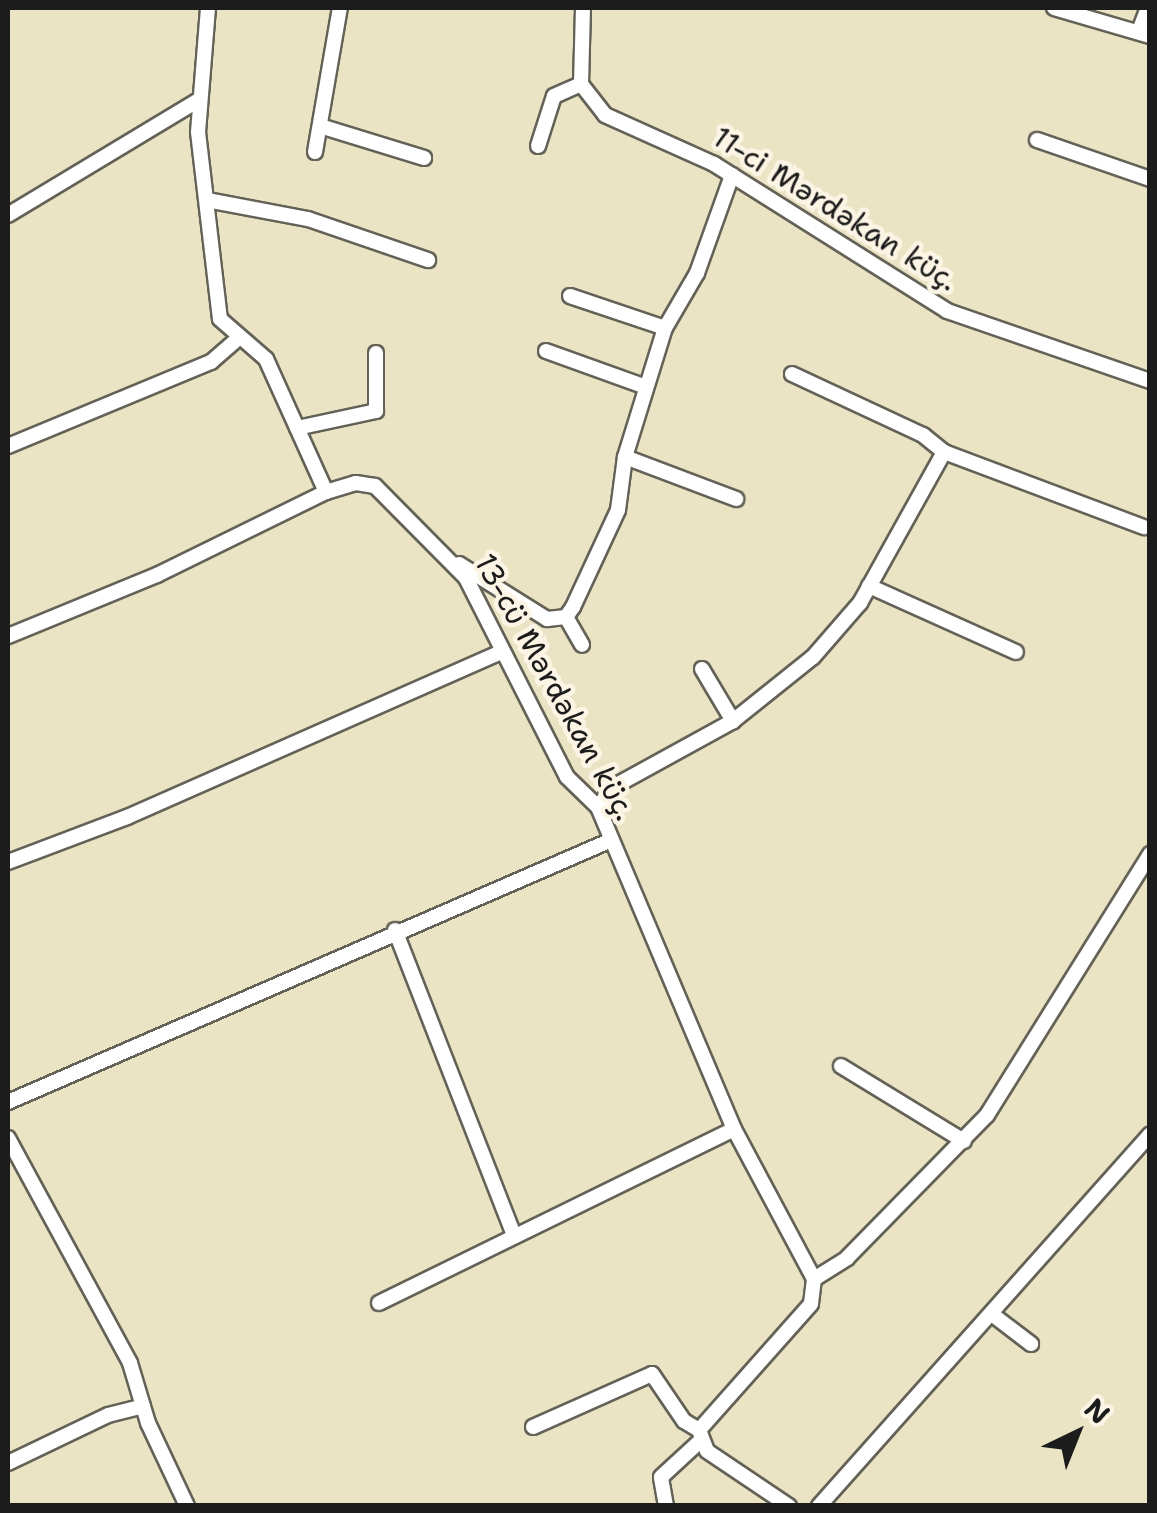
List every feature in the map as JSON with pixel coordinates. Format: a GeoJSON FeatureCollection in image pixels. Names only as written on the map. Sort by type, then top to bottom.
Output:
{"type":"FeatureCollection","features":[{"type":"Feature","properties":{"kind":"street"},"geometry":{"type":"LineString","coordinates":[[8,636],[156,576],[326,492],[266,358],[238,339],[216,307],[200,98],[208,8]]}},
{"type":"Feature","properties":{"kind":"street"},"geometry":{"type":"LineString","coordinates":[[315,152],[340,8]]}},
{"type":"Feature","properties":{"kind":"street"},"geometry":{"type":"LineString","coordinates":[[538,146],[554,96],[581,84],[583,8]]}},
{"type":"Feature","properties":{"kind":"street"},"geometry":{"type":"LineString","coordinates":[[1054,8],[1144,34],[1148,8]]}},
{"type":"Feature","properties":{"kind":"street","name":"11-ci Mərdəkan küç."},"geometry":{"type":"LineString","coordinates":[[581,84],[605,114],[732,175],[947,311],[1150,381]]}},
{"type":"Feature","properties":{"kind":"street"},"geometry":{"type":"LineString","coordinates":[[8,216],[200,98]]}},
{"type":"Feature","properties":{"kind":"street"},"geometry":{"type":"LineString","coordinates":[[320,126],[424,158]]}},
{"type":"Feature","properties":{"kind":"street"},"geometry":{"type":"LineString","coordinates":[[1036,140],[1150,179]]}},
{"type":"Feature","properties":{"kind":"street"},"geometry":{"type":"LineString","coordinates":[[566,616],[618,510],[625,457],[665,328],[692,284],[732,175]]}},
{"type":"Feature","properties":{"kind":"street"},"geometry":{"type":"LineString","coordinates":[[207,200],[292,214],[428,260]]}},
{"type":"Feature","properties":{"kind":"street"},"geometry":{"type":"LineString","coordinates":[[570,296],[665,328]]}},
{"type":"Feature","properties":{"kind":"street"},"geometry":{"type":"LineString","coordinates":[[8,446],[211,362],[238,339]]}},
{"type":"Feature","properties":{"kind":"street"},"geometry":{"type":"LineString","coordinates":[[546,351],[646,388]]}},
{"type":"Feature","properties":{"kind":"street"},"geometry":{"type":"LineString","coordinates":[[297,428],[376,412],[376,353]]}},
{"type":"Feature","properties":{"kind":"street"},"geometry":{"type":"LineString","coordinates":[[792,374],[923,435],[944,452],[1148,526]]}},
{"type":"Feature","properties":{"kind":"street"},"geometry":{"type":"LineString","coordinates":[[598,808],[613,787],[733,721],[813,657],[869,586],[944,452]]}},
{"type":"Feature","properties":{"kind":"street"},"geometry":{"type":"LineString","coordinates":[[625,457],[736,499]]}},
{"type":"Feature","properties":{"kind":"street","name":"13-cü Mərdəkan küç."},"geometry":{"type":"LineString","coordinates":[[326,492],[356,483],[374,486],[450,558],[486,616],[500,652],[566,778],[598,808],[734,1129],[814,1279]]}},
{"type":"Feature","properties":{"kind":"street"},"geometry":{"type":"LineString","coordinates":[[450,558],[507,598],[547,619],[566,616]]}},
{"type":"Feature","properties":{"kind":"street"},"geometry":{"type":"LineString","coordinates":[[869,586],[1016,652]]}},
{"type":"Feature","properties":{"kind":"street"},"geometry":{"type":"LineString","coordinates":[[486,616],[507,598]]}},
{"type":"Feature","properties":{"kind":"street"},"geometry":{"type":"LineString","coordinates":[[566,616],[582,644]]}},
{"type":"Feature","properties":{"kind":"street"},"geometry":{"type":"LineString","coordinates":[[8,862],[127,817],[500,652]]}},
{"type":"Feature","properties":{"kind":"street"},"geometry":{"type":"LineString","coordinates":[[702,670],[733,721]]}},
{"type":"Feature","properties":{"kind":"street"},"geometry":{"type":"LineString","coordinates":[[8,1102],[395,930],[610,841]]}},
{"type":"Feature","properties":{"kind":"street"},"geometry":{"type":"LineString","coordinates":[[666,1506],[661,1477],[811,1304],[814,1279],[847,1258],[964,1141],[1013,1080],[1150,854]]}},
{"type":"Feature","properties":{"kind":"street"},"geometry":{"type":"LineString","coordinates":[[395,930],[514,1235]]}},
{"type":"Feature","properties":{"kind":"street"},"geometry":{"type":"LineString","coordinates":[[841,1066],[964,1141]]}},
{"type":"Feature","properties":{"kind":"street"},"geometry":{"type":"LineString","coordinates":[[379,1304],[734,1129]]}},
{"type":"Feature","properties":{"kind":"street"},"geometry":{"type":"LineString","coordinates":[[818,1506],[993,1316],[1150,1134]]}},
{"type":"Feature","properties":{"kind":"street"},"geometry":{"type":"LineString","coordinates":[[8,1138],[114,1330],[187,1506]]}},
{"type":"Feature","properties":{"kind":"street"},"geometry":{"type":"LineString","coordinates":[[993,1316],[1031,1344]]}},
{"type":"Feature","properties":{"kind":"street"},"geometry":{"type":"LineString","coordinates":[[533,1428],[652,1374],[684,1422],[789,1506]]}},
{"type":"Feature","properties":{"kind":"street"},"geometry":{"type":"LineString","coordinates":[[8,1463],[108,1415],[143,1406]]}}]}
